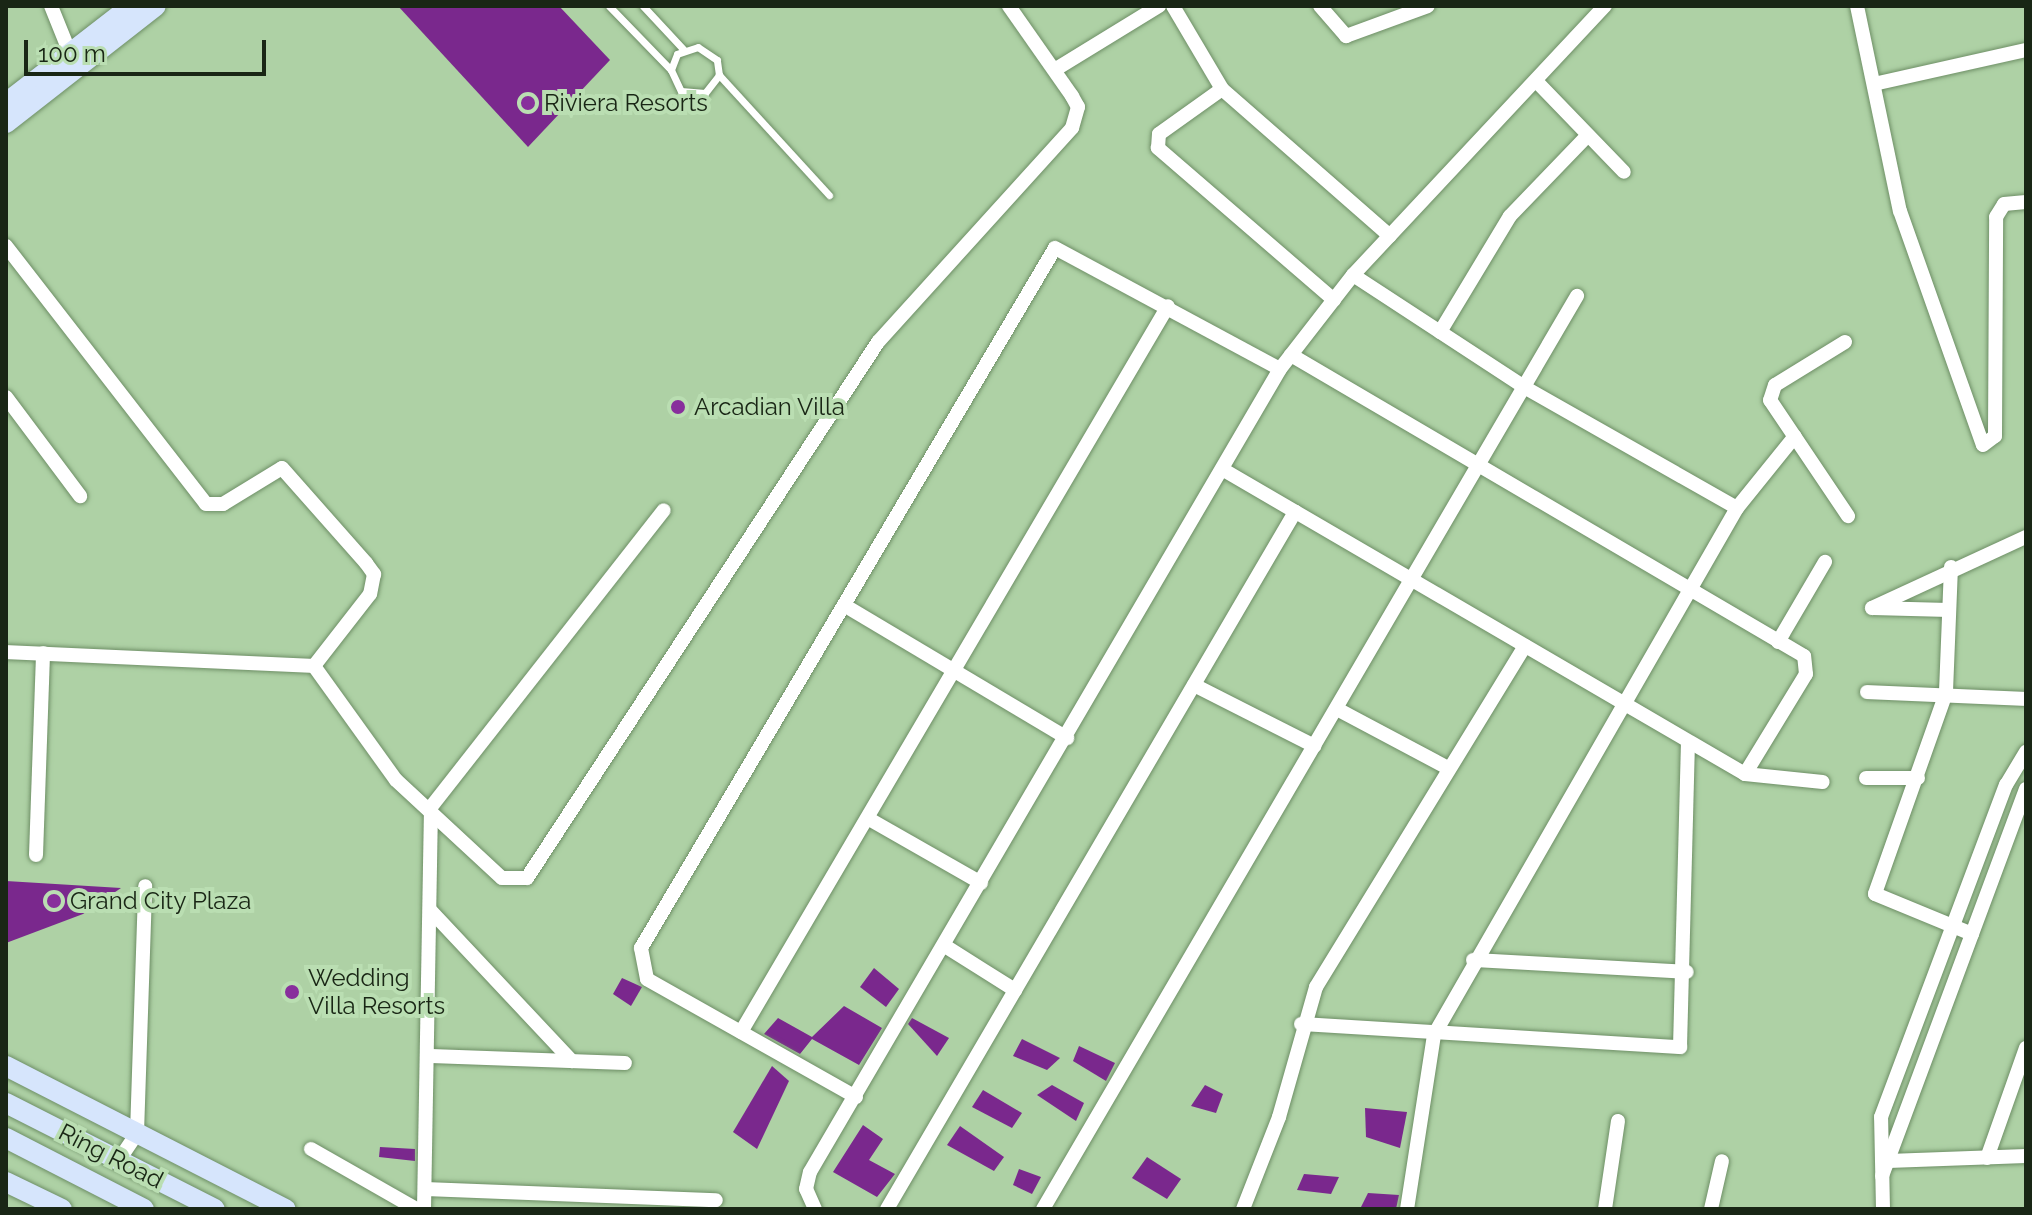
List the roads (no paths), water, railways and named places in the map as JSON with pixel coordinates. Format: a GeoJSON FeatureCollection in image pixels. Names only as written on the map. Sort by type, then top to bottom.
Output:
{"type":"FeatureCollection","features":[{"type":"Feature","properties":{"kind":"street"},"geometry":{"type":"LineString","coordinates":[[51,6],[70,53]]}},
{"type":"Feature","properties":{"kind":"street"},"geometry":{"type":"LineString","coordinates":[[6,103],[131,6]]}},
{"type":"Feature","properties":{"kind":"street"},"geometry":{"type":"LineString","coordinates":[[6,123],[156,6]]}},
{"type":"Feature","properties":{"kind":"street"},"geometry":{"type":"LineString","coordinates":[[314,666],[384,766],[431,807],[502,878],[527,878],[878,342],[1072,128],[1078,107],[1056,69],[1009,6]]}},
{"type":"Feature","properties":{"kind":"street"},"geometry":{"type":"LineString","coordinates":[[1056,69],[1159,6]]}},
{"type":"Feature","properties":{"kind":"street"},"geometry":{"type":"LineString","coordinates":[[1173,6],[1222,89],[1390,236]]}},
{"type":"Feature","properties":{"kind":"street"},"geometry":{"type":"LineString","coordinates":[[1320,6],[1346,36],[1428,6]]}},
{"type":"Feature","properties":{"kind":"street"},"geometry":{"type":"LineString","coordinates":[[815,1209],[806,1180],[1280,369],[1353,275],[1539,84],[1605,6]]}},
{"type":"Feature","properties":{"kind":"street"},"geometry":{"type":"LineString","coordinates":[[1857,6],[1910,245],[1983,445],[1995,436],[1996,217],[2004,204],[2026,202]]}},
{"type":"Feature","properties":{"kind":"street"},"geometry":{"type":"LineString","coordinates":[[1874,84],[2026,50]]}},
{"type":"Feature","properties":{"kind":"street"},"geometry":{"type":"LineString","coordinates":[[1539,84],[1624,172]]}},
{"type":"Feature","properties":{"kind":"street"},"geometry":{"type":"LineString","coordinates":[[1222,89],[1159,134],[1156,144],[1334,300]]}},
{"type":"Feature","properties":{"kind":"street"},"geometry":{"type":"LineString","coordinates":[[1440,332],[1510,216],[1588,135]]}},
{"type":"Feature","properties":{"kind":"street"},"geometry":{"type":"LineString","coordinates":[[6,246],[206,504],[223,504],[282,468],[366,563],[375,585],[314,666]]}},
{"type":"Feature","properties":{"kind":"street"},"geometry":{"type":"LineString","coordinates":[[856,1097],[647,979],[641,948],[1055,248],[1168,306],[1280,369]]}},
{"type":"Feature","properties":{"kind":"street"},"geometry":{"type":"LineString","coordinates":[[1353,275],[1524,387],[1737,508]]}},
{"type":"Feature","properties":{"kind":"street"},"geometry":{"type":"LineString","coordinates":[[1043,1209],[1314,746],[1414,582],[1577,296]]}},
{"type":"Feature","properties":{"kind":"street"},"geometry":{"type":"LineString","coordinates":[[741,1032],[955,673],[1168,306]]}},
{"type":"Feature","properties":{"kind":"street"},"geometry":{"type":"LineString","coordinates":[[1845,342],[1771,392],[1795,436],[1848,516]]}},
{"type":"Feature","properties":{"kind":"street"},"geometry":{"type":"LineString","coordinates":[[1291,355],[1804,656],[1808,669],[1745,774]]}},
{"type":"Feature","properties":{"kind":"street"},"geometry":{"type":"LineString","coordinates":[[6,397],[80,496]]}},
{"type":"Feature","properties":{"kind":"street"},"geometry":{"type":"LineString","coordinates":[[1407,1209],[1434,1035],[1473,960],[1737,508],[1795,436]]}},
{"type":"Feature","properties":{"kind":"street"},"geometry":{"type":"LineString","coordinates":[[1222,469],[1745,774],[1823,782]]}},
{"type":"Feature","properties":{"kind":"street"},"geometry":{"type":"LineString","coordinates":[[424,1209],[431,1056],[431,807],[664,510]]}},
{"type":"Feature","properties":{"kind":"street"},"geometry":{"type":"LineString","coordinates":[[887,1209],[1295,512]]}},
{"type":"Feature","properties":{"kind":"street"},"geometry":{"type":"LineString","coordinates":[[1949,610],[1872,608],[1951,567],[2026,537]]}},
{"type":"Feature","properties":{"kind":"street"},"geometry":{"type":"LineString","coordinates":[[1778,642],[1825,562]]}},
{"type":"Feature","properties":{"kind":"street"},"geometry":{"type":"LineString","coordinates":[[1951,567],[1946,693],[1875,894],[1972,934]]}},
{"type":"Feature","properties":{"kind":"street"},"geometry":{"type":"LineString","coordinates":[[844,605],[1067,738]]}},
{"type":"Feature","properties":{"kind":"street"},"geometry":{"type":"LineString","coordinates":[[1243,1209],[1279,1117],[1301,1024],[1329,962],[1525,646]]}},
{"type":"Feature","properties":{"kind":"street"},"geometry":{"type":"LineString","coordinates":[[6,652],[314,666]]}},
{"type":"Feature","properties":{"kind":"street"},"geometry":{"type":"LineString","coordinates":[[36,855],[43,653]]}},
{"type":"Feature","properties":{"kind":"street"},"geometry":{"type":"LineString","coordinates":[[1194,685],[1314,746]]}},
{"type":"Feature","properties":{"kind":"street"},"geometry":{"type":"LineString","coordinates":[[1867,692],[1946,693],[2026,699]]}},
{"type":"Feature","properties":{"kind":"street"},"geometry":{"type":"LineString","coordinates":[[1337,709],[1448,768]]}},
{"type":"Feature","properties":{"kind":"street"},"geometry":{"type":"LineString","coordinates":[[1301,1024],[1434,1035],[1680,1047],[1687,972],[1688,742]]}},
{"type":"Feature","properties":{"kind":"street"},"geometry":{"type":"LineString","coordinates":[[1883,1209],[1881,1117],[1956,929],[1995,816],[2026,752]]}},
{"type":"Feature","properties":{"kind":"street"},"geometry":{"type":"LineString","coordinates":[[1866,778],[1918,778]]}},
{"type":"Feature","properties":{"kind":"street"},"geometry":{"type":"LineString","coordinates":[[1881,1180],[1972,934],[2020,820],[2026,789]]}},
{"type":"Feature","properties":{"kind":"street"},"geometry":{"type":"LineString","coordinates":[[1995,816],[2020,820]]}},
{"type":"Feature","properties":{"kind":"street"},"geometry":{"type":"LineString","coordinates":[[869,819],[981,883]]}},
{"type":"Feature","properties":{"kind":"street"},"geometry":{"type":"LineString","coordinates":[[119,1160],[137,1133],[145,886]]}},
{"type":"Feature","properties":{"kind":"street"},"geometry":{"type":"LineString","coordinates":[[431,911],[572,1061]]}},
{"type":"Feature","properties":{"kind":"street"},"geometry":{"type":"LineString","coordinates":[[945,946],[1015,990]]}},
{"type":"Feature","properties":{"kind":"street"},"geometry":{"type":"LineString","coordinates":[[1473,960],[1687,972]]}},
{"type":"Feature","properties":{"kind":"street"},"geometry":{"type":"LineString","coordinates":[[1987,1158],[2022,1071],[2026,1048]]}},
{"type":"Feature","properties":{"kind":"street"},"geometry":{"type":"LineString","coordinates":[[1907,1050],[1928,1058]]}},
{"type":"Feature","properties":{"kind":"street"},"geometry":{"type":"LineString","coordinates":[[431,1056],[625,1063]]}},
{"type":"Feature","properties":{"kind":"street"},"geometry":{"type":"LineString","coordinates":[[6,1066],[271,1206]]}},
{"type":"Feature","properties":{"kind":"street","name":"Ring Road"},"geometry":{"type":"LineString","coordinates":[[6,1103],[215,1209]]}},
{"type":"Feature","properties":{"kind":"street"},"geometry":{"type":"LineString","coordinates":[[1605,1209],[1618,1121]]}},
{"type":"Feature","properties":{"kind":"street","name":"Ring Road"},"geometry":{"type":"LineString","coordinates":[[6,1138],[144,1209]]}},
{"type":"Feature","properties":{"kind":"street"},"geometry":{"type":"LineString","coordinates":[[311,1149],[416,1209]]}},
{"type":"Feature","properties":{"kind":"street"},"geometry":{"type":"LineString","coordinates":[[1888,1161],[2026,1156]]}},
{"type":"Feature","properties":{"kind":"street"},"geometry":{"type":"LineString","coordinates":[[1711,1209],[1722,1161]]}},
{"type":"Feature","properties":{"kind":"street"},"geometry":{"type":"LineString","coordinates":[[6,1182],[62,1209]]}},
{"type":"Feature","properties":{"kind":"street"},"geometry":{"type":"LineString","coordinates":[[425,1189],[716,1200]]}},
{"type":"Feature","properties":{"kind":"lane"},"geometry":{"type":"LineString","coordinates":[[609,6],[671,70],[689,94],[705,93],[719,75]]}},
{"type":"Feature","properties":{"kind":"lane"},"geometry":{"type":"LineString","coordinates":[[643,6],[683,49],[713,53],[719,75],[829,195]]}},
{"type":"Feature","properties":{"kind":"lane"},"geometry":{"type":"LineString","coordinates":[[671,70],[683,49]]}},
{"type":"Feature","properties":{"kind":"place","name":"Riviera Resorts"},"geometry":{"type":"Point","coordinates":[528,103]}},
{"type":"Feature","properties":{"kind":"place","name":"Arcadian Villa"},"geometry":{"type":"Point","coordinates":[678,407]}},
{"type":"Feature","properties":{"kind":"place","name":"Grand City Plaza"},"geometry":{"type":"Point","coordinates":[54,901]}},
{"type":"Feature","properties":{"kind":"place","name":"Wedding Villa Resorts"},"geometry":{"type":"Point","coordinates":[292,992]}}]}
